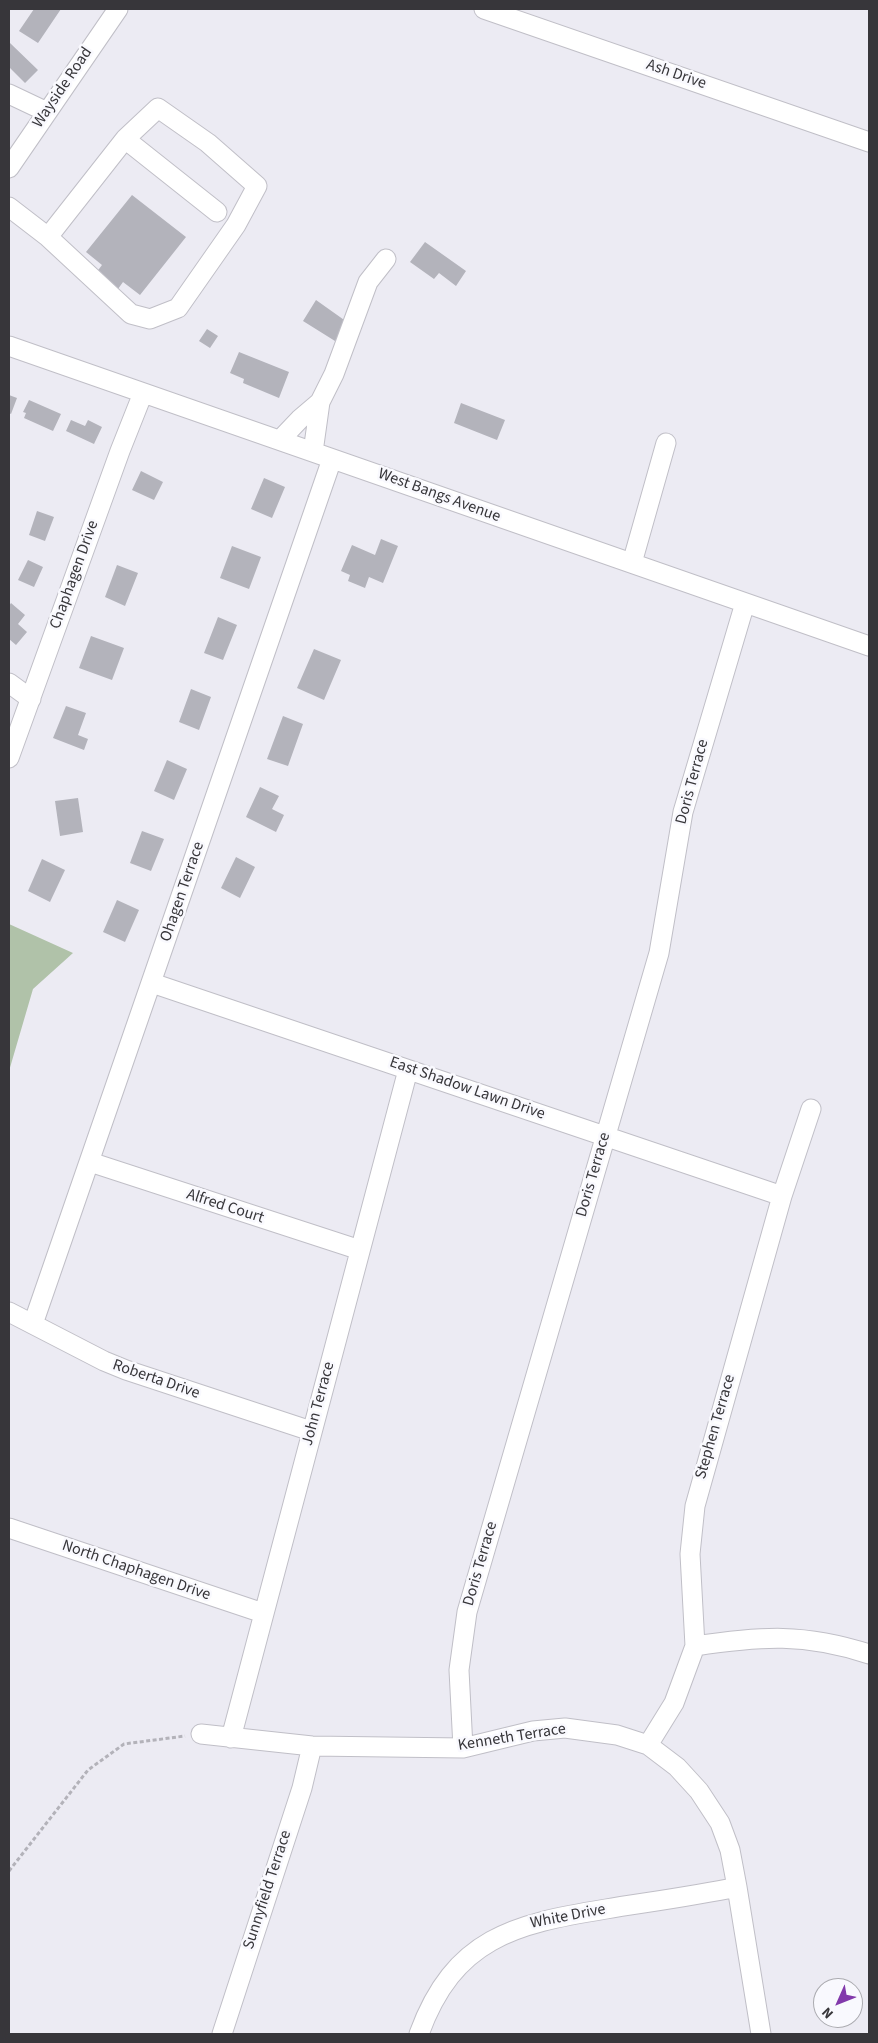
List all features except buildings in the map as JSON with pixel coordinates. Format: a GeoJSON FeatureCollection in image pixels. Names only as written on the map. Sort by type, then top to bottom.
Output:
{"type":"FeatureCollection","features":[{"type":"Feature","properties":{"kind":"street","name":"Wayside Road"},"geometry":{"type":"LineString","coordinates":[[9,168],[118,9]]}},
{"type":"Feature","properties":{"kind":"street","name":"Ash Drive"},"geometry":{"type":"LineString","coordinates":[[484,9],[869,142]]}},
{"type":"Feature","properties":{"kind":"street"},"geometry":{"type":"LineString","coordinates":[[9,94],[47,112]]}},
{"type":"Feature","properties":{"kind":"street"},"geometry":{"type":"LineString","coordinates":[[9,207],[48,238],[131,314],[150,320],[178,308],[236,226],[257,186],[208,143],[158,108],[125,139],[48,238]]}},
{"type":"Feature","properties":{"kind":"street"},"geometry":{"type":"LineString","coordinates":[[125,139],[218,212]]}},
{"type":"Feature","properties":{"kind":"street"},"geometry":{"type":"LineString","coordinates":[[314,452],[320,402],[334,374],[368,282],[386,259]]}},
{"type":"Feature","properties":{"kind":"street","name":"West Bangs Avenue"},"geometry":{"type":"LineString","coordinates":[[9,346],[869,646]]}},
{"type":"Feature","properties":{"kind":"street","name":"Chaphagen Drive"},"geometry":{"type":"LineString","coordinates":[[9,758],[120,451],[143,393]]}},
{"type":"Feature","properties":{"kind":"street"},"geometry":{"type":"LineString","coordinates":[[280,440],[300,418],[320,402]]}},
{"type":"Feature","properties":{"kind":"street"},"geometry":{"type":"LineString","coordinates":[[632,563],[666,443]]}},
{"type":"Feature","properties":{"kind":"street","name":"Ohagen Terrace"},"geometry":{"type":"LineString","coordinates":[[32,1324],[90,1162],[332,459]]}},
{"type":"Feature","properties":{"kind":"street","name":"Doris Terrace"},"geometry":{"type":"LineString","coordinates":[[463,1748],[459,1670],[460,1648],[467,1612],[659,953],[683,812],[745,603]]}},
{"type":"Feature","properties":{"kind":"street"},"geometry":{"type":"LineString","coordinates":[[9,683],[31,699]]}},
{"type":"Feature","properties":{"kind":"street","name":"East Shadow Lawn Drive"},"geometry":{"type":"LineString","coordinates":[[152,983],[782,1196]]}},
{"type":"Feature","properties":{"kind":"street","name":"John Terrace"},"geometry":{"type":"LineString","coordinates":[[231,1738],[408,1070]]}},
{"type":"Feature","properties":{"kind":"street","name":"Stephen Terrace"},"geometry":{"type":"LineString","coordinates":[[648,1745],[674,1702],[696,1646],[690,1554],[695,1506],[782,1196],[811,1109]]}},
{"type":"Feature","properties":{"kind":"street","name":"Alfred Court"},"geometry":{"type":"LineString","coordinates":[[90,1162],[360,1250]]}},
{"type":"Feature","properties":{"kind":"street","name":"Roberta Drive"},"geometry":{"type":"LineString","coordinates":[[9,1312],[104,1361],[126,1370],[311,1431]]}},
{"type":"Feature","properties":{"kind":"street","name":"North Chaphagen Drive"},"geometry":{"type":"LineString","coordinates":[[9,1528],[263,1613]]}},
{"type":"Feature","properties":{"kind":"street"},"geometry":{"type":"LineString","coordinates":[[696,1646],[751,1637],[777,1637],[832,1644],[869,1654]]}},
{"type":"Feature","properties":{"kind":"street","name":"Kenneth Terrace"},"geometry":{"type":"LineString","coordinates":[[200,1734],[312,1746],[463,1748],[533,1731],[566,1728],[617,1734],[648,1745],[677,1767],[708,1803],[720,1823],[730,1850],[761,2034]]}},
{"type":"Feature","properties":{"kind":"street","name":"Sunnyfield Terrace"},"geometry":{"type":"LineString","coordinates":[[222,2034],[302,1788],[312,1746]]}},
{"type":"Feature","properties":{"kind":"street","name":"White Drive"},"geometry":{"type":"LineString","coordinates":[[419,2034],[432,2002],[447,1981],[475,1952],[502,1934],[549,1918],[737,1887]]}},
{"type":"Feature","properties":{"kind":"path"},"geometry":{"type":"LineString","coordinates":[[9,1871],[88,1770],[95,1764],[124,1744],[200,1734]]}},
{"type":"Feature","properties":{"kind":"green space"},"geometry":{"type":"Polygon","coordinates":[[[9,924],[73,953],[33,989],[9,1071],[9,924]]]}}]}
